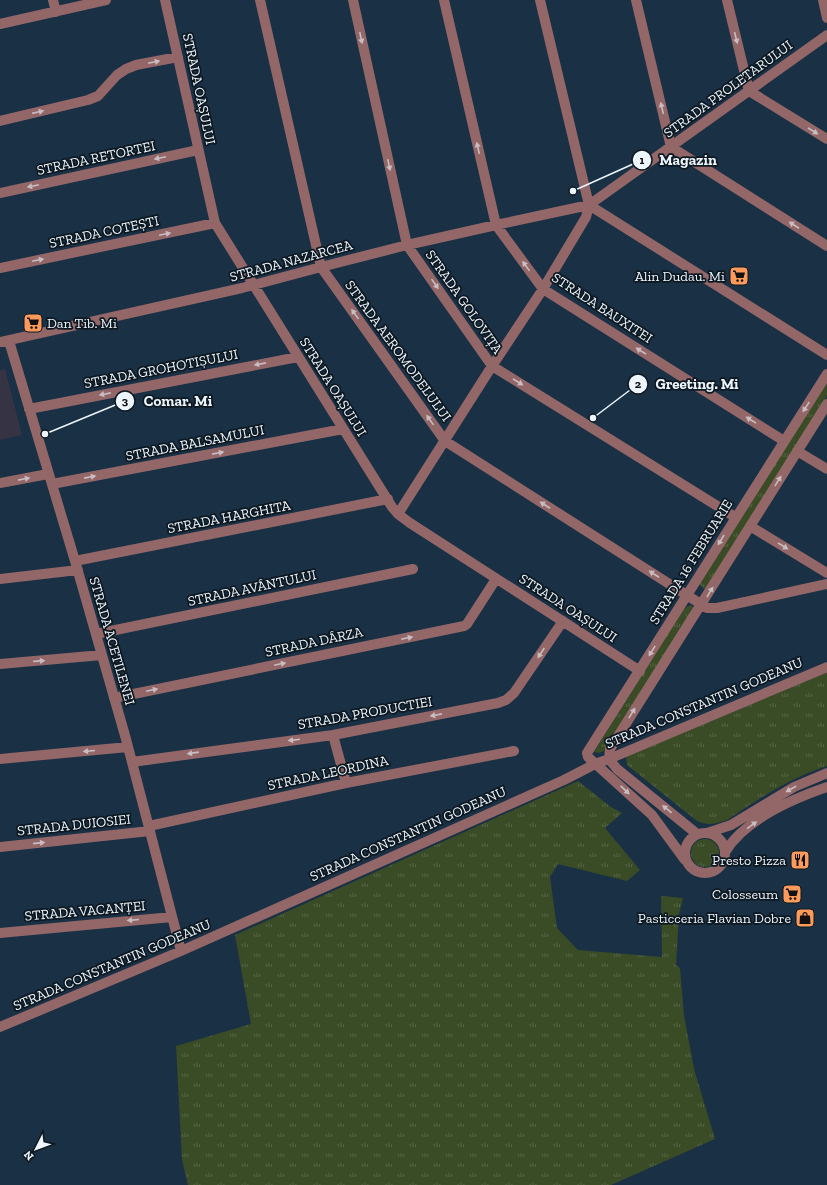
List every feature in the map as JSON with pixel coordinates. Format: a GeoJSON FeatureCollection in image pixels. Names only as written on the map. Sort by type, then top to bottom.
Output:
{"type":"FeatureCollection","features":[{"type":"Feature","properties":{"kind":"street"},"geometry":{"type":"LineString","coordinates":[[53,0],[56,12]]}},
{"type":"Feature","properties":{"kind":"street"},"geometry":{"type":"LineString","coordinates":[[0,24],[106,0]]}},
{"type":"Feature","properties":{"kind":"street","name":"STRADA OAȘULUI"},"geometry":{"type":"LineString","coordinates":[[166,0],[215,223],[388,500],[398,514],[410,523],[640,670]]}},
{"type":"Feature","properties":{"kind":"street","name":"STRADA AEROMODELULUI"},"geometry":{"type":"LineString","coordinates":[[260,0],[321,267],[445,441],[702,604]]}},
{"type":"Feature","properties":{"kind":"street","name":"STRADA GOLOVIȚA"},"geometry":{"type":"LineString","coordinates":[[353,0],[407,245],[492,366],[735,517]]}},
{"type":"Feature","properties":{"kind":"street","name":"STRADA BAUXITEI"},"geometry":{"type":"LineString","coordinates":[[444,0],[496,224],[543,289],[784,441]]}},
{"type":"Feature","properties":{"kind":"street"},"geometry":{"type":"LineString","coordinates":[[398,514],[543,289],[586,217],[589,205],[540,0]]}},
{"type":"Feature","properties":{"kind":"street"},"geometry":{"type":"LineString","coordinates":[[636,0],[671,147],[827,246]]}},
{"type":"Feature","properties":{"kind":"street"},"geometry":{"type":"LineString","coordinates":[[727,0],[749,91],[827,139]]}},
{"type":"Feature","properties":{"kind":"street"},"geometry":{"type":"LineString","coordinates":[[823,0],[827,18]]}},
{"type":"Feature","properties":{"kind":"street","name":"STRADA PROLETARULUI"},"geometry":{"type":"LineString","coordinates":[[589,205],[827,35]]}},
{"type":"Feature","properties":{"kind":"street"},"geometry":{"type":"LineString","coordinates":[[0,121],[88,100],[98,96],[117,75],[126,69],[136,65],[178,57]]}},
{"type":"Feature","properties":{"kind":"street","name":"STRADA RETORTEI"},"geometry":{"type":"LineString","coordinates":[[0,193],[198,150]]}},
{"type":"Feature","properties":{"kind":"street"},"geometry":{"type":"LineString","coordinates":[[589,205],[827,355]]}},
{"type":"Feature","properties":{"kind":"street","name":"STRADA NAZARCEA"},"geometry":{"type":"LineString","coordinates":[[4,341],[234,290],[407,245],[496,224],[589,205]]}},
{"type":"Feature","properties":{"kind":"street","name":"STRADA COTEȘTI"},"geometry":{"type":"LineString","coordinates":[[0,268],[215,223]]}},
{"type":"Feature","properties":{"kind":"street","name":"STRADA ACETILENEI"},"geometry":{"type":"LineString","coordinates":[[4,341],[29,409],[96,634],[150,829],[181,951]]}},
{"type":"Feature","properties":{"kind":"street","name":"STRADA GROHOTIȘULUI"},"geometry":{"type":"LineString","coordinates":[[29,409],[298,357]]}},
{"type":"Feature","properties":{"kind":"street","name":"STRADA 16 FEBRUARIE"},"geometry":{"type":"LineString","coordinates":[[596,764],[588,757],[587,753],[735,517],[827,374]]}},
{"type":"Feature","properties":{"kind":"street"},"geometry":{"type":"LineString","coordinates":[[596,764],[652,816],[688,865],[695,871],[704,874],[710,873],[719,867],[725,858],[725,852],[724,846],[718,837],[702,833],[617,769],[609,759],[610,749],[827,404]]}},
{"type":"Feature","properties":{"kind":"street","name":"STRADA BALSAMULUI"},"geometry":{"type":"LineString","coordinates":[[52,484],[343,429]]}},
{"type":"Feature","properties":{"kind":"street"},"geometry":{"type":"LineString","coordinates":[[797,451],[827,469]]}},
{"type":"Feature","properties":{"kind":"street"},"geometry":{"type":"LineString","coordinates":[[0,483],[48,474]]}},
{"type":"Feature","properties":{"kind":"street","name":"STRADA HARGHITA"},"geometry":{"type":"LineString","coordinates":[[0,580],[76,566],[388,500]]}},
{"type":"Feature","properties":{"kind":"street"},"geometry":{"type":"LineString","coordinates":[[750,526],[827,573]]}},
{"type":"Feature","properties":{"kind":"street","name":"STRADA AVÂNTULUI"},"geometry":{"type":"LineString","coordinates":[[96,634],[413,569]]}},
{"type":"Feature","properties":{"kind":"street","name":"STRADA DÂRZA"},"geometry":{"type":"LineString","coordinates":[[114,698],[464,626],[468,624],[496,579]]}},
{"type":"Feature","properties":{"kind":"street"},"geometry":{"type":"LineString","coordinates":[[702,604],[707,608],[717,608],[827,584]]}},
{"type":"Feature","properties":{"kind":"street","name":"STRADA PRODUCTIEI"},"geometry":{"type":"LineString","coordinates":[[132,762],[333,735],[498,703],[506,700],[514,692],[563,621]]}},
{"type":"Feature","properties":{"kind":"street"},"geometry":{"type":"LineString","coordinates":[[0,664],[102,656]]}},
{"type":"Feature","properties":{"kind":"street","name":"STRADA CONSTANTIN GODEANU"},"geometry":{"type":"LineString","coordinates":[[0,1027],[181,951],[559,782],[596,764],[827,667]]}},
{"type":"Feature","properties":{"kind":"street"},"geometry":{"type":"LineString","coordinates":[[333,735],[346,783]]}},
{"type":"Feature","properties":{"kind":"street"},"geometry":{"type":"LineString","coordinates":[[0,759],[128,747]]}},
{"type":"Feature","properties":{"kind":"street","name":"STRADA LEORDINA"},"geometry":{"type":"LineString","coordinates":[[150,829],[346,783],[514,751]]}},
{"type":"Feature","properties":{"kind":"street"},"geometry":{"type":"LineString","coordinates":[[685,860],[685,847],[688,842],[702,833],[731,825],[794,787],[827,773]]}},
{"type":"Feature","properties":{"kind":"street"},"geometry":{"type":"LineString","coordinates":[[725,852],[733,840],[756,821],[793,801],[827,787]]}},
{"type":"Feature","properties":{"kind":"street","name":"STRADA DUIOSIEI"},"geometry":{"type":"LineString","coordinates":[[0,847],[150,829]]}},
{"type":"Feature","properties":{"kind":"street","name":"STRADA VACANȚEI"},"geometry":{"type":"LineString","coordinates":[[0,933],[172,917]]}},
{"type":"Feature","properties":{"kind":"street"},"geometry":{"type":"LineString","coordinates":[[0,1020],[20,1019]]}},
{"type":"Feature","properties":{"kind":"shaded area"},"geometry":{"type":"Polygon","coordinates":[[[5,369],[22,435],[0,440],[0,370],[5,369]]]}},
{"type":"Feature","properties":{"kind":"green space"},"geometry":{"type":"Polygon","coordinates":[[[827,378],[827,396],[709,586],[704,589],[698,583],[827,378]]]}},
{"type":"Feature","properties":{"kind":"green space"},"geometry":{"type":"Polygon","coordinates":[[[691,605],[694,608],[693,613],[604,751],[599,753],[594,752],[683,610],[691,605]]]}},
{"type":"Feature","properties":{"kind":"green space"},"geometry":{"type":"Polygon","coordinates":[[[827,672],[827,766],[787,783],[727,820],[712,824],[705,824],[697,821],[627,765],[626,757],[827,672]]]}},
{"type":"Feature","properties":{"kind":"green space"},"geometry":{"type":"Polygon","coordinates":[[[578,781],[611,807],[622,813],[605,828],[640,870],[627,881],[558,864],[550,877],[557,928],[578,950],[662,957],[661,896],[683,898],[679,914],[676,965],[680,968],[684,1015],[694,1069],[715,1139],[611,1185],[188,1185],[182,1160],[176,1046],[251,1024],[235,935],[578,781]]]}},
{"type":"Feature","properties":{"kind":"green space"},"geometry":{"type":"Polygon","coordinates":[[[705,839],[715,843],[719,853],[715,863],[705,867],[695,863],[691,853],[695,843],[705,839]]]}},
{"type":"Feature","properties":{"kind":"place","name":"Magazin"},"geometry":{"type":"Point","coordinates":[573,191]}},
{"type":"Feature","properties":{"kind":"place","name":"Alin Dudau. Mi"},"geometry":{"type":"Point","coordinates":[739,276]}},
{"type":"Feature","properties":{"kind":"place","name":"Dan Tib. Mi"},"geometry":{"type":"Point","coordinates":[33,323]}},
{"type":"Feature","properties":{"kind":"place","name":"Greeting. Mi"},"geometry":{"type":"Point","coordinates":[593,418]}},
{"type":"Feature","properties":{"kind":"place","name":"Comar. Mi"},"geometry":{"type":"Point","coordinates":[45,434]}},
{"type":"Feature","properties":{"kind":"place","name":"Presto Pizza"},"geometry":{"type":"Point","coordinates":[800,860]}},
{"type":"Feature","properties":{"kind":"place","name":"Colosseum"},"geometry":{"type":"Point","coordinates":[792,894]}},
{"type":"Feature","properties":{"kind":"place","name":"Pasticceria Flavian Dobre"},"geometry":{"type":"Point","coordinates":[805,918]}}]}
